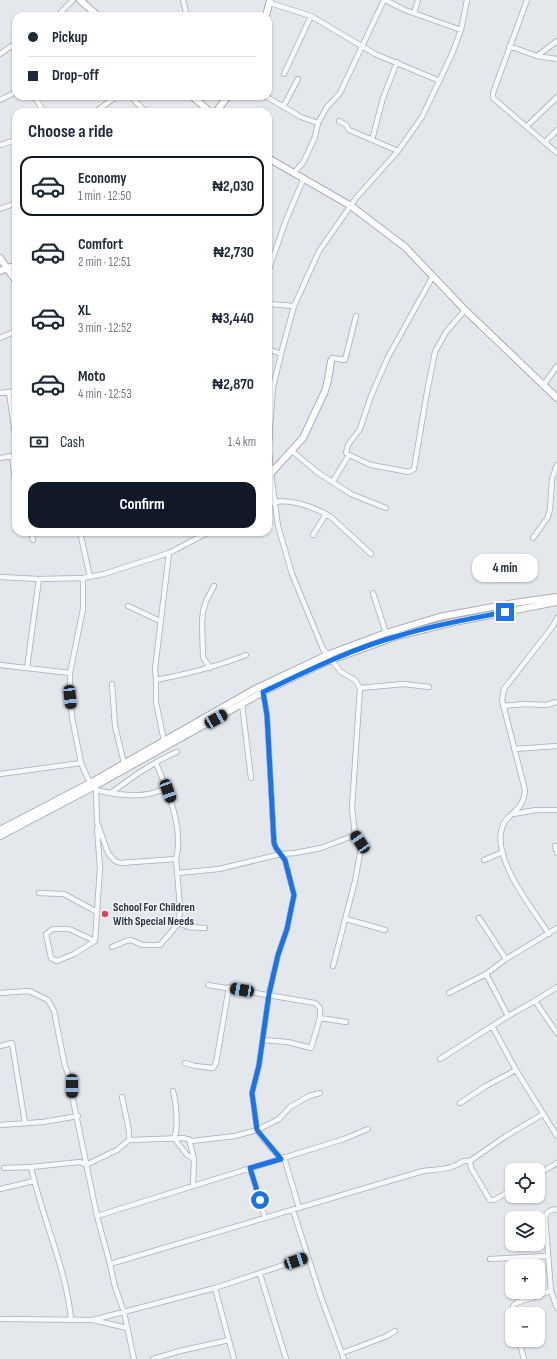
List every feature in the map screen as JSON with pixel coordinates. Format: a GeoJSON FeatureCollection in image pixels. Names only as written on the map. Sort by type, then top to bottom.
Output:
{"type":"FeatureCollection","features":[{"type":"Feature","properties":{"kind":"main road"},"geometry":{"type":"LineString","coordinates":[[80,0],[94,12]]}},
{"type":"Feature","properties":{"kind":"main road"},"geometry":{"type":"LineString","coordinates":[[267,12],[270,2]]}},
{"type":"Feature","properties":{"kind":"main road"},"geometry":{"type":"LineString","coordinates":[[196,100],[206,108]]}},
{"type":"Feature","properties":{"kind":"main road"},"geometry":{"type":"LineString","coordinates":[[272,160],[351,206],[405,247],[465,310],[557,398]]}},
{"type":"Feature","properties":{"kind":"main road"},"geometry":{"type":"LineString","coordinates":[[0,258],[12,275]]}},
{"type":"Feature","properties":{"kind":"main road"},"geometry":{"type":"LineString","coordinates":[[0,271],[12,267]]}},
{"type":"Feature","properties":{"kind":"main road"},"geometry":{"type":"LineString","coordinates":[[272,470],[303,438],[325,391],[331,361]]}},
{"type":"Feature","properties":{"kind":"main road"},"geometry":{"type":"LineString","coordinates":[[1,827],[93,787],[124,763],[255,689],[327,655],[386,633],[450,615],[557,597]]}},
{"type":"Feature","properties":{"kind":"main road"},"geometry":{"type":"LineString","coordinates":[[0,836],[93,787],[263,692],[331,660],[397,636],[454,622],[557,602]]}},
{"type":"Feature","properties":{"kind":"street"},"geometry":{"type":"LineString","coordinates":[[61,12],[73,0]]}},
{"type":"Feature","properties":{"kind":"street"},"geometry":{"type":"LineString","coordinates":[[183,0],[186,12]]}},
{"type":"Feature","properties":{"kind":"street"},"geometry":{"type":"LineString","coordinates":[[294,173],[304,161],[318,123],[326,107],[340,94],[361,47],[385,0],[414,13],[461,30]]}},
{"type":"Feature","properties":{"kind":"street"},"geometry":{"type":"LineString","coordinates":[[414,13],[418,0]]}},
{"type":"Feature","properties":{"kind":"street"},"geometry":{"type":"LineString","coordinates":[[272,383],[294,306],[319,251],[351,206],[398,151],[422,117],[440,81],[461,30],[467,0]]}},
{"type":"Feature","properties":{"kind":"street"},"geometry":{"type":"LineString","coordinates":[[527,0],[509,46],[493,98],[557,153]]}},
{"type":"Feature","properties":{"kind":"street"},"geometry":{"type":"LineString","coordinates":[[270,2],[311,16],[361,47],[440,81]]}},
{"type":"Feature","properties":{"kind":"street"},"geometry":{"type":"LineString","coordinates":[[284,74],[311,16]]}},
{"type":"Feature","properties":{"kind":"street"},"geometry":{"type":"LineString","coordinates":[[537,56],[557,41]]}},
{"type":"Feature","properties":{"kind":"street"},"geometry":{"type":"LineString","coordinates":[[0,54],[12,46]]}},
{"type":"Feature","properties":{"kind":"street"},"geometry":{"type":"LineString","coordinates":[[509,46],[537,56],[557,59]]}},
{"type":"Feature","properties":{"kind":"street"},"geometry":{"type":"LineString","coordinates":[[372,140],[383,98],[397,62]]}},
{"type":"Feature","properties":{"kind":"street"},"geometry":{"type":"LineString","coordinates":[[283,107],[298,79]]}},
{"type":"Feature","properties":{"kind":"street"},"geometry":{"type":"LineString","coordinates":[[0,100],[12,94]]}},
{"type":"Feature","properties":{"kind":"street"},"geometry":{"type":"LineString","coordinates":[[526,126],[557,97]]}},
{"type":"Feature","properties":{"kind":"street"},"geometry":{"type":"LineString","coordinates":[[100,108],[112,100]]}},
{"type":"Feature","properties":{"kind":"street"},"geometry":{"type":"LineString","coordinates":[[134,100],[142,108]]}},
{"type":"Feature","properties":{"kind":"street"},"geometry":{"type":"LineString","coordinates":[[272,100],[301,117],[318,123]]}},
{"type":"Feature","properties":{"kind":"street"},"geometry":{"type":"LineString","coordinates":[[339,121],[346,125],[349,130],[398,151]]}},
{"type":"Feature","properties":{"kind":"street"},"geometry":{"type":"LineString","coordinates":[[545,142],[557,130]]}},
{"type":"Feature","properties":{"kind":"street"},"geometry":{"type":"LineString","coordinates":[[0,145],[12,141]]}},
{"type":"Feature","properties":{"kind":"street"},"geometry":{"type":"LineString","coordinates":[[272,260],[286,220],[304,178]]}},
{"type":"Feature","properties":{"kind":"street"},"geometry":{"type":"LineString","coordinates":[[0,209],[12,204]]}},
{"type":"Feature","properties":{"kind":"street"},"geometry":{"type":"LineString","coordinates":[[433,276],[388,357],[371,396],[360,429],[346,449],[346,453],[371,465],[409,472],[414,469],[426,392],[435,352],[446,332],[465,310]]}},
{"type":"Feature","properties":{"kind":"street"},"geometry":{"type":"LineString","coordinates":[[272,304],[294,306]]}},
{"type":"Feature","properties":{"kind":"street"},"geometry":{"type":"LineString","coordinates":[[331,361],[332,358],[345,360],[356,316]]}},
{"type":"Feature","properties":{"kind":"street"},"geometry":{"type":"LineString","coordinates":[[0,338],[12,333]]}},
{"type":"Feature","properties":{"kind":"street"},"geometry":{"type":"LineString","coordinates":[[272,351],[281,354]]}},
{"type":"Feature","properties":{"kind":"street"},"geometry":{"type":"LineString","coordinates":[[543,386],[557,366]]}},
{"type":"Feature","properties":{"kind":"street"},"geometry":{"type":"LineString","coordinates":[[0,393],[12,392]]}},
{"type":"Feature","properties":{"kind":"street"},"geometry":{"type":"LineString","coordinates":[[9,393],[12,414]]}},
{"type":"Feature","properties":{"kind":"street"},"geometry":{"type":"LineString","coordinates":[[292,451],[317,472],[351,494],[386,508]]}},
{"type":"Feature","properties":{"kind":"street"},"geometry":{"type":"LineString","coordinates":[[0,458],[12,455]]}},
{"type":"Feature","properties":{"kind":"street"},"geometry":{"type":"LineString","coordinates":[[333,481],[349,455]]}},
{"type":"Feature","properties":{"kind":"street"},"geometry":{"type":"LineString","coordinates":[[533,538],[548,517],[552,479],[557,465]]}},
{"type":"Feature","properties":{"kind":"street"},"geometry":{"type":"LineString","coordinates":[[272,487],[278,526],[292,574],[320,644],[341,672],[355,680],[360,688],[352,808],[355,835],[362,845],[356,881],[333,966]]}},
{"type":"Feature","properties":{"kind":"street"},"geometry":{"type":"LineString","coordinates":[[272,502],[275,501],[297,503],[326,514],[371,554]]}},
{"type":"Feature","properties":{"kind":"street"},"geometry":{"type":"LineString","coordinates":[[313,536],[326,514]]}},
{"type":"Feature","properties":{"kind":"street"},"geometry":{"type":"LineString","coordinates":[[32,536],[33,540]]}},
{"type":"Feature","properties":{"kind":"street"},"geometry":{"type":"LineString","coordinates":[[81,536],[90,577]]}},
{"type":"Feature","properties":{"kind":"street"},"geometry":{"type":"LineString","coordinates":[[0,577],[39,579],[90,577],[118,570],[169,553],[202,536]]}},
{"type":"Feature","properties":{"kind":"street"},"geometry":{"type":"LineString","coordinates":[[164,741],[156,702],[156,680],[154,669],[169,553]]}},
{"type":"Feature","properties":{"kind":"street"},"geometry":{"type":"LineString","coordinates":[[83,578],[83,609],[70,673],[72,717],[81,763],[93,787],[97,822],[100,868],[95,941]]}},
{"type":"Feature","properties":{"kind":"street"},"geometry":{"type":"LineString","coordinates":[[27,668],[39,579]]}},
{"type":"Feature","properties":{"kind":"street"},"geometry":{"type":"LineString","coordinates":[[210,668],[203,657],[202,622],[206,601],[214,586]]}},
{"type":"Feature","properties":{"kind":"street"},"geometry":{"type":"LineString","coordinates":[[373,593],[386,633]]}},
{"type":"Feature","properties":{"kind":"street"},"geometry":{"type":"LineString","coordinates":[[128,606],[160,621]]}},
{"type":"Feature","properties":{"kind":"street"},"geometry":{"type":"LineString","coordinates":[[549,934],[510,875],[503,852],[500,835],[504,821],[513,814],[523,802],[525,790],[502,700],[504,689],[553,626],[557,618]]}},
{"type":"Feature","properties":{"kind":"street"},"geometry":{"type":"LineString","coordinates":[[156,680],[210,668],[246,655]]}},
{"type":"Feature","properties":{"kind":"street"},"geometry":{"type":"LineString","coordinates":[[0,665],[70,673]]}},
{"type":"Feature","properties":{"kind":"street"},"geometry":{"type":"LineString","coordinates":[[112,684],[115,726],[124,763]]}},
{"type":"Feature","properties":{"kind":"street"},"geometry":{"type":"LineString","coordinates":[[360,688],[404,684],[429,687]]}},
{"type":"Feature","properties":{"kind":"street"},"geometry":{"type":"LineString","coordinates":[[263,692],[267,715],[274,843],[285,860],[294,895],[287,929],[278,955],[269,994],[259,1065],[252,1093],[257,1130],[283,1158],[299,1208]]}},
{"type":"Feature","properties":{"kind":"street"},"geometry":{"type":"LineString","coordinates":[[503,706],[525,704],[546,705],[557,702]]}},
{"type":"Feature","properties":{"kind":"street"},"geometry":{"type":"LineString","coordinates":[[242,704],[251,778]]}},
{"type":"Feature","properties":{"kind":"street"},"geometry":{"type":"LineString","coordinates":[[514,749],[557,746]]}},
{"type":"Feature","properties":{"kind":"street"},"geometry":{"type":"LineString","coordinates":[[111,793],[130,778],[177,752]]}},
{"type":"Feature","properties":{"kind":"street"},"geometry":{"type":"LineString","coordinates":[[0,774],[81,763]]}},
{"type":"Feature","properties":{"kind":"street"},"geometry":{"type":"LineString","coordinates":[[112,947],[126,940],[131,940],[142,945],[160,945],[179,923],[180,907],[176,860],[179,852],[175,820],[172,802],[156,763]]}},
{"type":"Feature","properties":{"kind":"street"},"geometry":{"type":"LineString","coordinates":[[93,787],[111,793],[150,794],[167,789]]}},
{"type":"Feature","properties":{"kind":"street"},"geometry":{"type":"LineString","coordinates":[[513,814],[536,810],[557,810]]}},
{"type":"Feature","properties":{"kind":"street"},"geometry":{"type":"LineString","coordinates":[[97,822],[108,853],[115,861],[120,863],[176,860]]}},
{"type":"Feature","properties":{"kind":"street"},"geometry":{"type":"LineString","coordinates":[[178,874],[219,868],[281,854],[321,848],[355,835]]}},
{"type":"Feature","properties":{"kind":"street"},"geometry":{"type":"LineString","coordinates":[[556,846],[557,853]]}},
{"type":"Feature","properties":{"kind":"street"},"geometry":{"type":"LineString","coordinates":[[484,860],[503,852]]}},
{"type":"Feature","properties":{"kind":"street"},"geometry":{"type":"LineString","coordinates":[[39,893],[64,894],[87,908],[98,912]]}},
{"type":"Feature","properties":{"kind":"street"},"geometry":{"type":"LineString","coordinates":[[479,918],[506,960]]}},
{"type":"Feature","properties":{"kind":"street"},"geometry":{"type":"LineString","coordinates":[[346,920],[385,930]]}},
{"type":"Feature","properties":{"kind":"street"},"geometry":{"type":"LineString","coordinates":[[179,923],[188,927],[205,928]]}},
{"type":"Feature","properties":{"kind":"street"},"geometry":{"type":"LineString","coordinates":[[449,993],[486,974],[557,928]]}},
{"type":"Feature","properties":{"kind":"street"},"geometry":{"type":"LineString","coordinates":[[53,929],[69,929],[95,941],[74,954],[57,961],[51,958],[46,934],[53,929]]}},
{"type":"Feature","properties":{"kind":"street"},"geometry":{"type":"LineString","coordinates":[[486,974],[508,1016]]}},
{"type":"Feature","properties":{"kind":"street"},"geometry":{"type":"LineString","coordinates":[[208,984],[315,1003],[320,1008],[320,1018],[311,1048],[288,1042],[263,1040]]}},
{"type":"Feature","properties":{"kind":"street"},"geometry":{"type":"LineString","coordinates":[[185,1063],[213,1068],[216,1063],[229,987]]}},
{"type":"Feature","properties":{"kind":"street"},"geometry":{"type":"LineString","coordinates":[[440,1059],[557,987]]}},
{"type":"Feature","properties":{"kind":"street"},"geometry":{"type":"LineString","coordinates":[[0,993],[29,991],[48,1000],[54,1011],[65,1066],[72,1086],[72,1095],[78,1116],[96,1216],[124,1312],[134,1359]]}},
{"type":"Feature","properties":{"kind":"street"},"geometry":{"type":"LineString","coordinates":[[535,1001],[557,1033]]}},
{"type":"Feature","properties":{"kind":"street"},"geometry":{"type":"LineString","coordinates":[[320,1018],[346,1022]]}},
{"type":"Feature","properties":{"kind":"street"},"geometry":{"type":"LineString","coordinates":[[492,1026],[516,1070],[557,1136]]}},
{"type":"Feature","properties":{"kind":"street"},"geometry":{"type":"LineString","coordinates":[[0,1046],[12,1043],[25,1123]]}},
{"type":"Feature","properties":{"kind":"street"},"geometry":{"type":"LineString","coordinates":[[460,1103],[516,1070]]}},
{"type":"Feature","properties":{"kind":"street"},"geometry":{"type":"LineString","coordinates":[[173,1091],[176,1113],[176,1134],[174,1138]]}},
{"type":"Feature","properties":{"kind":"street"},"geometry":{"type":"LineString","coordinates":[[86,1166],[117,1150],[129,1140],[174,1138],[189,1139],[192,1141],[235,1136],[257,1130],[279,1119],[290,1107],[309,1096],[320,1094]]}},
{"type":"Feature","properties":{"kind":"street"},"geometry":{"type":"LineString","coordinates":[[122,1098],[129,1130],[129,1140]]}},
{"type":"Feature","properties":{"kind":"street"},"geometry":{"type":"LineString","coordinates":[[110,1264],[424,1171],[457,1166],[463,1161],[470,1162],[506,1136],[543,1114]]}},
{"type":"Feature","properties":{"kind":"street"},"geometry":{"type":"LineString","coordinates":[[0,1125],[42,1122],[78,1116]]}},
{"type":"Feature","properties":{"kind":"street"},"geometry":{"type":"LineString","coordinates":[[96,1216],[344,1139],[368,1129]]}},
{"type":"Feature","properties":{"kind":"street"},"geometry":{"type":"LineString","coordinates":[[174,1138],[187,1155],[194,1159]]}},
{"type":"Feature","properties":{"kind":"street"},"geometry":{"type":"LineString","coordinates":[[189,1139],[194,1159],[193,1186]]}},
{"type":"Feature","properties":{"kind":"street"},"geometry":{"type":"LineString","coordinates":[[4,1168],[80,1162],[86,1166]]}},
{"type":"Feature","properties":{"kind":"street"},"geometry":{"type":"LineString","coordinates":[[470,1162],[471,1168],[490,1200],[494,1200],[505,1194]]}},
{"type":"Feature","properties":{"kind":"street"},"geometry":{"type":"LineString","coordinates":[[545,1170],[557,1163]]}},
{"type":"Feature","properties":{"kind":"street"},"geometry":{"type":"LineString","coordinates":[[31,1167],[70,1306],[71,1319]]}},
{"type":"Feature","properties":{"kind":"street"},"geometry":{"type":"LineString","coordinates":[[250,1168],[265,1218]]}},
{"type":"Feature","properties":{"kind":"street"},"geometry":{"type":"LineString","coordinates":[[0,1189],[34,1182]]}},
{"type":"Feature","properties":{"kind":"street"},"geometry":{"type":"LineString","coordinates":[[557,1209],[549,1211],[545,1216],[551,1291],[557,1308]]}},
{"type":"Feature","properties":{"kind":"street"},"geometry":{"type":"LineString","coordinates":[[293,1210],[321,1297],[344,1359]]}},
{"type":"Feature","properties":{"kind":"street"},"geometry":{"type":"LineString","coordinates":[[490,1259],[548,1256]]}},
{"type":"Feature","properties":{"kind":"street"},"geometry":{"type":"LineString","coordinates":[[93,1320],[214,1288],[308,1257]]}},
{"type":"Feature","properties":{"kind":"street"},"geometry":{"type":"LineString","coordinates":[[260,1274],[286,1359]]}},
{"type":"Feature","properties":{"kind":"street"},"geometry":{"type":"LineString","coordinates":[[214,1288],[234,1359]]}},
{"type":"Feature","properties":{"kind":"street"},"geometry":{"type":"LineString","coordinates":[[512,1307],[516,1303],[551,1291]]}},
{"type":"Feature","properties":{"kind":"street"},"geometry":{"type":"LineString","coordinates":[[0,1319],[93,1320],[127,1328]]}},
{"type":"Feature","properties":{"kind":"street"},"geometry":{"type":"LineString","coordinates":[[342,1353],[387,1336],[395,1331]]}},
{"type":"Feature","properties":{"kind":"street"},"geometry":{"type":"LineString","coordinates":[[153,1359],[180,1351],[229,1340]]}},
{"type":"Feature","properties":{"kind":"street"},"geometry":{"type":"LineString","coordinates":[[521,1347],[524,1359]]}},
{"type":"Feature","properties":{"kind":"place","name":"School For Children With Special Needs"},"geometry":{"type":"Point","coordinates":[105,914]}},
{"type":"Feature","properties":{"kind":"route"},"geometry":{"type":"LineString","coordinates":[[260,1200],[250,1168],[281,1159],[257,1130],[252,1093],[259,1065],[269,994],[278,955],[287,929],[294,895],[285,860],[274,843],[267,715],[263,692],[326,662],[397,636],[454,622],[505,612]]}}]}
